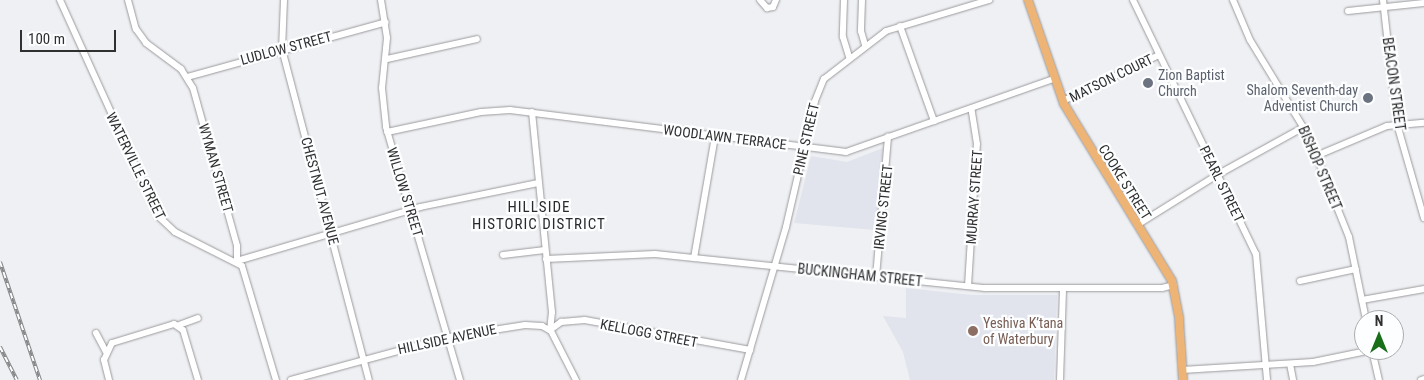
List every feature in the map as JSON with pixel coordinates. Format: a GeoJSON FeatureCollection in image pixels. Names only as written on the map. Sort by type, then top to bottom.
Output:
{"type":"FeatureCollection","features":[{"type":"Feature","properties":{"kind":"main road","name":"COOKE STREET"},"geometry":{"type":"LineString","coordinates":[[1028,0],[1053,79],[1063,101],[1174,286],[1183,380]]}},
{"type":"Feature","properties":{"kind":"street","name":"WATERVILLE STREET"},"geometry":{"type":"LineString","coordinates":[[60,0],[158,216],[175,232],[237,261]]}},
{"type":"Feature","properties":{"kind":"street"},"geometry":{"type":"LineString","coordinates":[[128,0],[136,29],[146,43],[186,77]]}},
{"type":"Feature","properties":{"kind":"street","name":"CHESTNUT AVENUE"},"geometry":{"type":"LineString","coordinates":[[284,0],[282,49],[370,380]]}},
{"type":"Feature","properties":{"kind":"street","name":"WILLOW STREET"},"geometry":{"type":"LineString","coordinates":[[381,0],[386,22],[387,59],[382,106],[387,132],[449,337],[460,380]]}},
{"type":"Feature","properties":{"kind":"street"},"geometry":{"type":"LineString","coordinates":[[760,0],[767,8],[773,7],[776,0]]}},
{"type":"Feature","properties":{"kind":"street"},"geometry":{"type":"LineString","coordinates":[[844,0],[842,37],[849,57]]}},
{"type":"Feature","properties":{"kind":"street"},"geometry":{"type":"LineString","coordinates":[[862,0],[861,28],[865,45]]}},
{"type":"Feature","properties":{"kind":"street","name":"PINE STREET"},"geometry":{"type":"LineString","coordinates":[[741,380],[774,267],[821,84],[849,57],[865,45],[900,26],[989,0]]}},
{"type":"Feature","properties":{"kind":"street","name":"PEARL STREET"},"geometry":{"type":"LineString","coordinates":[[1133,0],[1256,254],[1267,380]]}},
{"type":"Feature","properties":{"kind":"street","name":"BISHOP STREET"},"geometry":{"type":"LineString","coordinates":[[1233,0],[1250,40],[1304,127],[1347,233],[1364,310]]}},
{"type":"Feature","properties":{"kind":"street","name":"BEACON STREET"},"geometry":{"type":"LineString","coordinates":[[1383,0],[1397,124],[1424,218]]}},
{"type":"Feature","properties":{"kind":"street"},"geometry":{"type":"LineString","coordinates":[[1348,11],[1424,3]]}},
{"type":"Feature","properties":{"kind":"street","name":"LUDLOW STREET"},"geometry":{"type":"LineString","coordinates":[[186,77],[282,49],[386,22]]}},
{"type":"Feature","properties":{"kind":"street"},"geometry":{"type":"LineString","coordinates":[[900,26],[934,121]]}},
{"type":"Feature","properties":{"kind":"street"},"geometry":{"type":"LineString","coordinates":[[387,59],[478,40]]}},
{"type":"Feature","properties":{"kind":"street","name":"MATSON COURT"},"geometry":{"type":"LineString","coordinates":[[1063,101],[1159,55]]}},
{"type":"Feature","properties":{"kind":"street","name":"WYMAN STREET"},"geometry":{"type":"LineString","coordinates":[[186,77],[194,92],[237,246],[237,261]]}},
{"type":"Feature","properties":{"kind":"street","name":"WOODLAWN TERRACE"},"geometry":{"type":"LineString","coordinates":[[387,132],[487,111],[532,112],[846,152],[1053,79]]}},
{"type":"Feature","properties":{"kind":"street","name":"MURRAY STREET"},"geometry":{"type":"LineString","coordinates":[[968,286],[978,144],[971,108]]}},
{"type":"Feature","properties":{"kind":"street"},"geometry":{"type":"LineString","coordinates":[[532,112],[552,312],[550,330],[576,380]]}},
{"type":"Feature","properties":{"kind":"street"},"geometry":{"type":"LineString","coordinates":[[1316,156],[1397,124],[1424,123]]}},
{"type":"Feature","properties":{"kind":"street"},"geometry":{"type":"LineString","coordinates":[[1138,225],[1217,175],[1304,127]]}},
{"type":"Feature","properties":{"kind":"street"},"geometry":{"type":"LineString","coordinates":[[694,258],[715,136]]}},
{"type":"Feature","properties":{"kind":"street","name":"IRVING STREET"},"geometry":{"type":"LineString","coordinates":[[876,277],[888,138]]}},
{"type":"Feature","properties":{"kind":"street"},"geometry":{"type":"LineString","coordinates":[[276,380],[243,269],[237,261],[330,232],[410,210],[538,183]]}},
{"type":"Feature","properties":{"kind":"street"},"geometry":{"type":"LineString","coordinates":[[504,255],[545,250]]}},
{"type":"Feature","properties":{"kind":"street","name":"BUCKINGHAM STREET"},"geometry":{"type":"LineString","coordinates":[[546,259],[650,254],[968,286],[1063,288],[1174,286]]}},
{"type":"Feature","properties":{"kind":"street"},"geometry":{"type":"LineString","coordinates":[[1300,281],[1356,269]]}},
{"type":"Feature","properties":{"kind":"street"},"geometry":{"type":"LineString","coordinates":[[1060,380],[1063,288]]}},
{"type":"Feature","properties":{"kind":"street"},"geometry":{"type":"LineString","coordinates":[[1362,300],[1424,289]]}},
{"type":"Feature","properties":{"kind":"street"},"geometry":{"type":"LineString","coordinates":[[108,380],[104,363],[106,352],[121,339],[171,324],[179,325],[198,318]]}},
{"type":"Feature","properties":{"kind":"street","name":"KELLOGG STREET"},"geometry":{"type":"LineString","coordinates":[[550,330],[561,322],[585,320],[750,350]]}},
{"type":"Feature","properties":{"kind":"street"},"geometry":{"type":"LineString","coordinates":[[179,325],[198,380]]}},
{"type":"Feature","properties":{"kind":"street","name":"HILLSIDE AVENUE"},"geometry":{"type":"LineString","coordinates":[[291,380],[364,358],[449,337],[520,325],[550,330]]}},
{"type":"Feature","properties":{"kind":"street"},"geometry":{"type":"LineString","coordinates":[[96,334],[106,352]]}},
{"type":"Feature","properties":{"kind":"street"},"geometry":{"type":"LineString","coordinates":[[1182,370],[1290,364],[1354,353]]}},
{"type":"Feature","properties":{"kind":"street"},"geometry":{"type":"LineString","coordinates":[[1374,360],[1379,380]]}},
{"type":"Feature","properties":{"kind":"street"},"geometry":{"type":"LineString","coordinates":[[1290,364],[1292,380]]}},
{"type":"Feature","properties":{"kind":"shaded area"},"geometry":{"type":"Polygon","coordinates":[[[883,148],[875,230],[794,223],[811,156],[847,162],[883,148]]]}},
{"type":"Feature","properties":{"kind":"shaded area","name":"Yeshiva K’tana of Waterbury"},"geometry":{"type":"Polygon","coordinates":[[[906,288],[972,295],[1057,295],[1054,380],[910,380],[903,352],[883,316],[906,318],[906,288]]]}},
{"type":"Feature","properties":{"kind":"railway"},"geometry":{"type":"LineString","coordinates":[[0,262],[40,380]]}},
{"type":"Feature","properties":{"kind":"railway"},"geometry":{"type":"LineString","coordinates":[[0,347],[17,380]]}},
{"type":"Feature","properties":{"kind":"place","name":"Zion Baptist Church"},"geometry":{"type":"Point","coordinates":[1148,83]}},
{"type":"Feature","properties":{"kind":"place","name":"Shalom Seventh-day Adventist Church"},"geometry":{"type":"Point","coordinates":[1368,98]}},
{"type":"Feature","properties":{"kind":"place","name":"Yeshiva K’tana of Waterbury"},"geometry":{"type":"Point","coordinates":[973,331]}},
{"type":"Feature","properties":{"kind":"district","name":"HILLSIDE HISTORIC DISTRICT"},"geometry":{"type":"Point","coordinates":[539,216]}}]}
